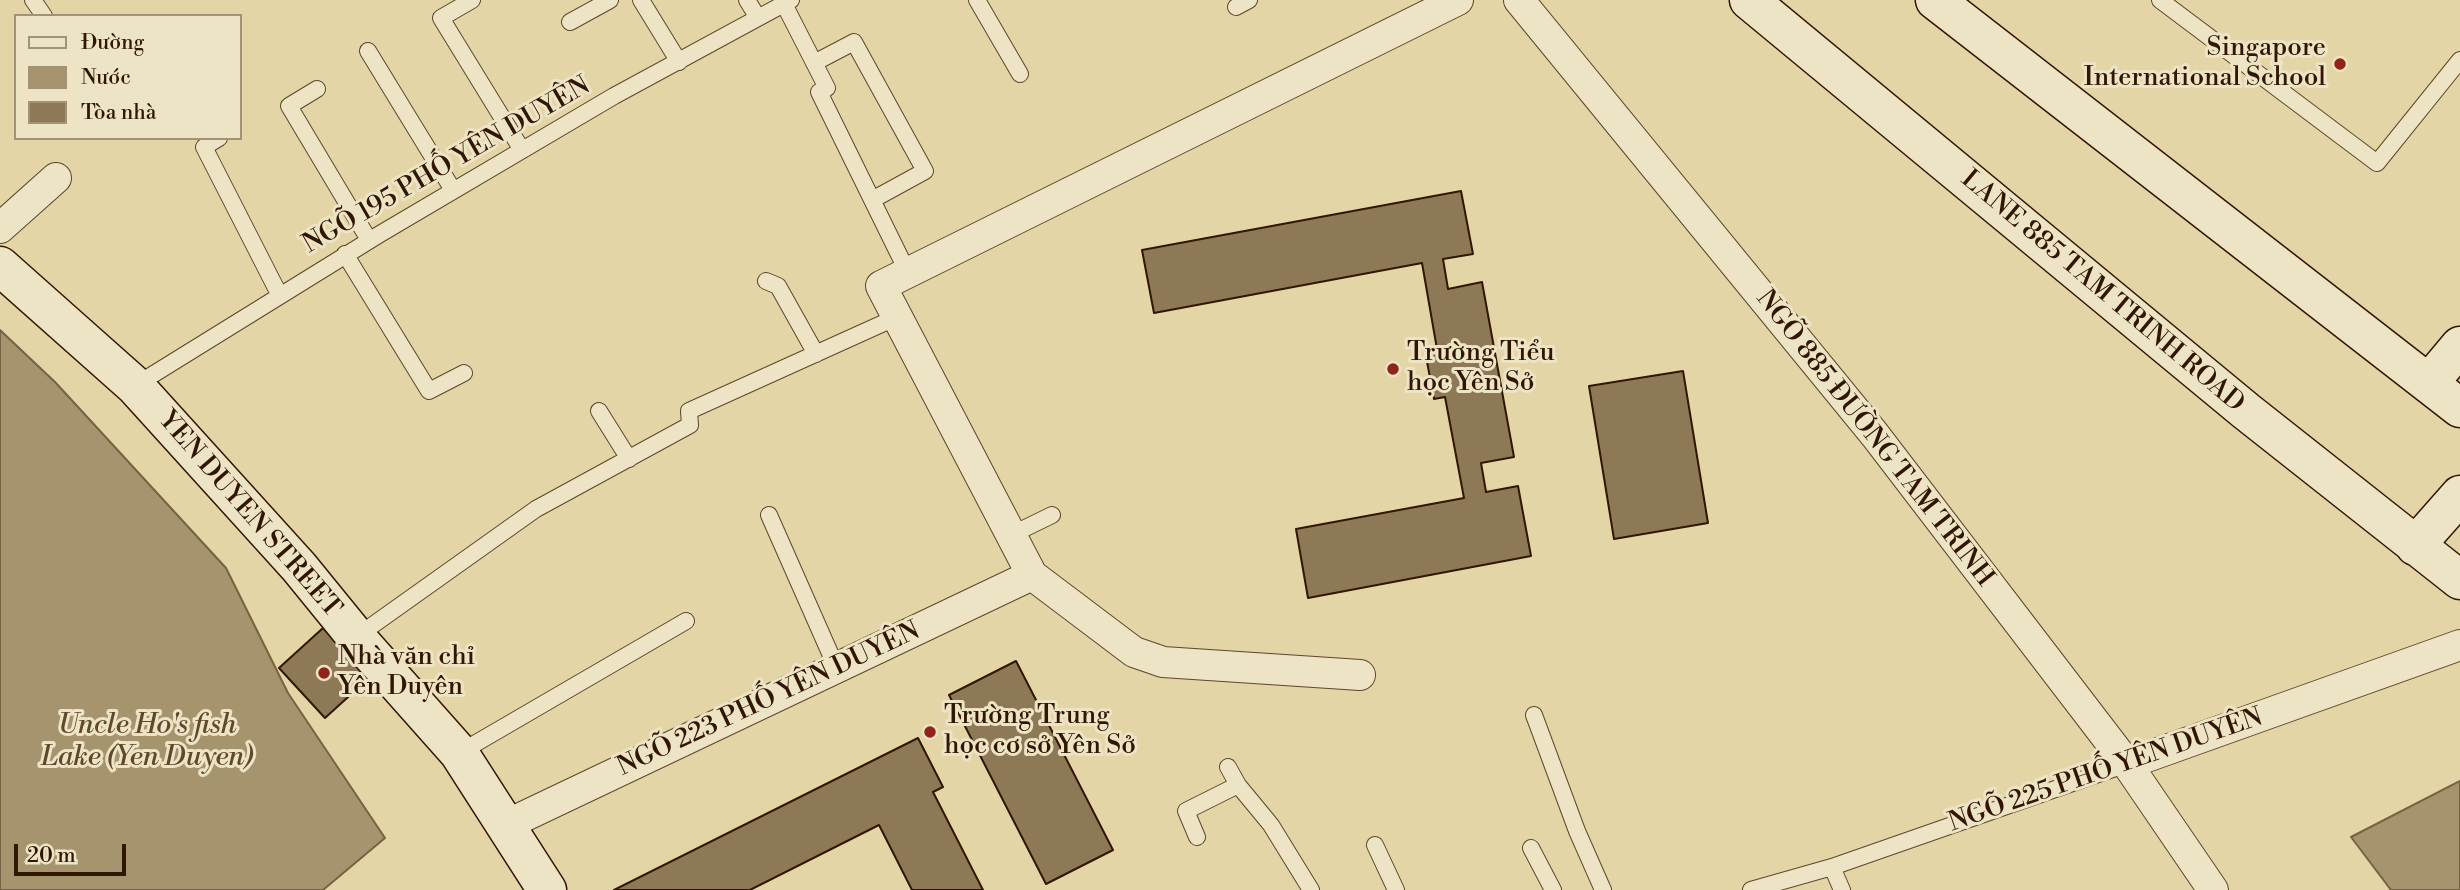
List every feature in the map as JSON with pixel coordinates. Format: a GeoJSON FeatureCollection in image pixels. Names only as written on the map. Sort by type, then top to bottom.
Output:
{"type":"FeatureCollection","features":[{"type":"Feature","properties":{"kind":"street"},"geometry":{"type":"LineString","coordinates":[[1360,675],[1163,662],[1134,652],[1032,575],[881,286],[1458,0]]}},
{"type":"Feature","properties":{"kind":"street","name":"NGÕ 885 ĐƯỜNG TAM TRINH"},"geometry":{"type":"LineString","coordinates":[[1519,0],[1875,435],[2127,764],[2213,890]]}},
{"type":"Feature","properties":{"kind":"street","name":"LANE 885 TAM TRINH ROAD"},"geometry":{"type":"LineString","coordinates":[[1749,0],[2246,411],[2460,580]]}},
{"type":"Feature","properties":{"kind":"street"},"geometry":{"type":"LineString","coordinates":[[1935,0],[1974,22],[2460,408]]}},
{"type":"Feature","properties":{"kind":"street"},"geometry":{"type":"LineString","coordinates":[[0,228],[56,178]]}},
{"type":"Feature","properties":{"kind":"street","name":"YEN DUYEN STREET"},"geometry":{"type":"LineString","coordinates":[[0,265],[135,386],[299,567],[356,637],[459,752],[547,890]]}},
{"type":"Feature","properties":{"kind":"street"},"geometry":{"type":"LineString","coordinates":[[2429,383],[2460,346]]}},
{"type":"Feature","properties":{"kind":"street"},"geometry":{"type":"LineString","coordinates":[[2415,546],[2460,495]]}},
{"type":"Feature","properties":{"kind":"street","name":"NGÕ 223 PHỐ YÊN DUYÊN"},"geometry":{"type":"LineString","coordinates":[[506,825],[1032,575]]}},
{"type":"Feature","properties":{"kind":"street","name":"NGÕ 225 PHỐ YÊN DUYÊN"},"geometry":{"type":"LineString","coordinates":[[2127,764],[2460,645]]}},
{"type":"Feature","properties":{"kind":"lane"},"geometry":{"type":"LineString","coordinates":[[472,0],[441,18],[522,150]]}},
{"type":"Feature","properties":{"kind":"lane"},"geometry":{"type":"LineString","coordinates":[[570,22],[610,0]]}},
{"type":"Feature","properties":{"kind":"lane"},"geometry":{"type":"LineString","coordinates":[[641,0],[679,62]]}},
{"type":"Feature","properties":{"kind":"lane"},"geometry":{"type":"LineString","coordinates":[[747,0],[758,18]]}},
{"type":"Feature","properties":{"kind":"lane"},"geometry":{"type":"LineString","coordinates":[[977,0],[1020,74]]}},
{"type":"Feature","properties":{"kind":"lane"},"geometry":{"type":"LineString","coordinates":[[2160,0],[2377,163],[2460,60]]}},
{"type":"Feature","properties":{"kind":"lane"},"geometry":{"type":"LineString","coordinates":[[788,2],[827,88],[819,92],[908,273]]}},
{"type":"Feature","properties":{"kind":"lane","name":"NGÕ 195 PHỐ YÊN DUYÊN"},"geometry":{"type":"LineString","coordinates":[[135,386],[279,294],[453,190],[788,2]]}},
{"type":"Feature","properties":{"kind":"lane"},"geometry":{"type":"LineString","coordinates":[[814,62],[854,41],[925,171],[872,200]]}},
{"type":"Feature","properties":{"kind":"lane"},"geometry":{"type":"LineString","coordinates":[[368,51],[453,190]]}},
{"type":"Feature","properties":{"kind":"lane"},"geometry":{"type":"LineString","coordinates":[[317,89],[289,106],[369,240]]}},
{"type":"Feature","properties":{"kind":"lane"},"geometry":{"type":"LineString","coordinates":[[216,140],[204,147],[279,294]]}},
{"type":"Feature","properties":{"kind":"lane"},"geometry":{"type":"LineString","coordinates":[[345,254],[429,391],[464,373]]}},
{"type":"Feature","properties":{"kind":"lane"},"geometry":{"type":"LineString","coordinates":[[766,281],[778,286],[816,354]]}},
{"type":"Feature","properties":{"kind":"lane"},"geometry":{"type":"LineString","coordinates":[[356,637],[536,509],[690,425],[689,411],[897,317]]}},
{"type":"Feature","properties":{"kind":"lane"},"geometry":{"type":"LineString","coordinates":[[599,411],[629,459]]}},
{"type":"Feature","properties":{"kind":"lane"},"geometry":{"type":"LineString","coordinates":[[769,515],[837,668]]}},
{"type":"Feature","properties":{"kind":"lane"},"geometry":{"type":"LineString","coordinates":[[1011,536],[1052,515]]}},
{"type":"Feature","properties":{"kind":"lane"},"geometry":{"type":"LineString","coordinates":[[459,752],[686,621]]}},
{"type":"Feature","properties":{"kind":"lane"},"geometry":{"type":"LineString","coordinates":[[1534,715],[1577,831],[1603,890]]}},
{"type":"Feature","properties":{"kind":"lane","name":"NGÕ 225 PHỐ YÊN DUYÊN"},"geometry":{"type":"LineString","coordinates":[[1751,890],[1832,867],[2127,764]]}},
{"type":"Feature","properties":{"kind":"lane"},"geometry":{"type":"LineString","coordinates":[[1228,767],[1238,785],[1271,825],[1311,890]]}},
{"type":"Feature","properties":{"kind":"lane"},"geometry":{"type":"LineString","coordinates":[[1198,837],[1185,811],[1238,785]]}},
{"type":"Feature","properties":{"kind":"lane"},"geometry":{"type":"LineString","coordinates":[[1375,845],[1396,890]]}},
{"type":"Feature","properties":{"kind":"lane"},"geometry":{"type":"LineString","coordinates":[[1531,848],[1553,890]]}},
{"type":"Feature","properties":{"kind":"lane"},"geometry":{"type":"LineString","coordinates":[[1832,867],[1842,890]]}},
{"type":"Feature","properties":{"kind":"water","name":"Uncle Ho's fish Lake (Yen Duyen)"},"geometry":{"type":"Polygon","coordinates":[[[0,330],[55,382],[226,568],[288,693],[385,838],[323,890],[0,890],[0,330]]]}},
{"type":"Feature","properties":{"kind":"water"},"geometry":{"type":"Polygon","coordinates":[[[2460,781],[2460,890],[2391,890],[2351,837],[2460,781]]]}},
{"type":"Feature","properties":{"kind":"building"},"geometry":{"type":"Polygon","coordinates":[[[1461,191],[1473,254],[1443,259],[1448,289],[1482,282],[1514,457],[1481,463],[1486,492],[1518,486],[1531,556],[1308,598],[1296,529],[1464,498],[1445,397],[1434,399],[1425,351],[1437,349],[1422,263],[1154,313],[1142,250],[1461,191]]]}},
{"type":"Feature","properties":{"kind":"building"},"geometry":{"type":"Polygon","coordinates":[[[1683,371],[1708,523],[1614,539],[1589,386],[1683,371]]]}},
{"type":"Feature","properties":{"kind":"building","name":"Nhà văn chỉ Yên Duyên"},"geometry":{"type":"Polygon","coordinates":[[[323,628],[369,678],[325,718],[279,668],[323,628]]]}},
{"type":"Feature","properties":{"kind":"building"},"geometry":{"type":"Polygon","coordinates":[[[1016,661],[1113,850],[1046,884],[949,695],[1016,661]]]}},
{"type":"Feature","properties":{"kind":"building"},"geometry":{"type":"Polygon","coordinates":[[[918,738],[943,787],[933,792],[983,890],[912,890],[879,825],[750,890],[614,890],[918,738]]]}},
{"type":"Feature","properties":{"kind":"place","name":"Singapore International School"},"geometry":{"type":"Point","coordinates":[2340,64]}},
{"type":"Feature","properties":{"kind":"place","name":"Trường Tiểu học Yên Sở"},"geometry":{"type":"Point","coordinates":[1393,369]}},
{"type":"Feature","properties":{"kind":"place","name":"Nhà văn chỉ Yên Duyên"},"geometry":{"type":"Point","coordinates":[324,673]}},
{"type":"Feature","properties":{"kind":"place","name":"Trường Trung học cơ sở Yên Sở"},"geometry":{"type":"Point","coordinates":[930,732]}}]}
